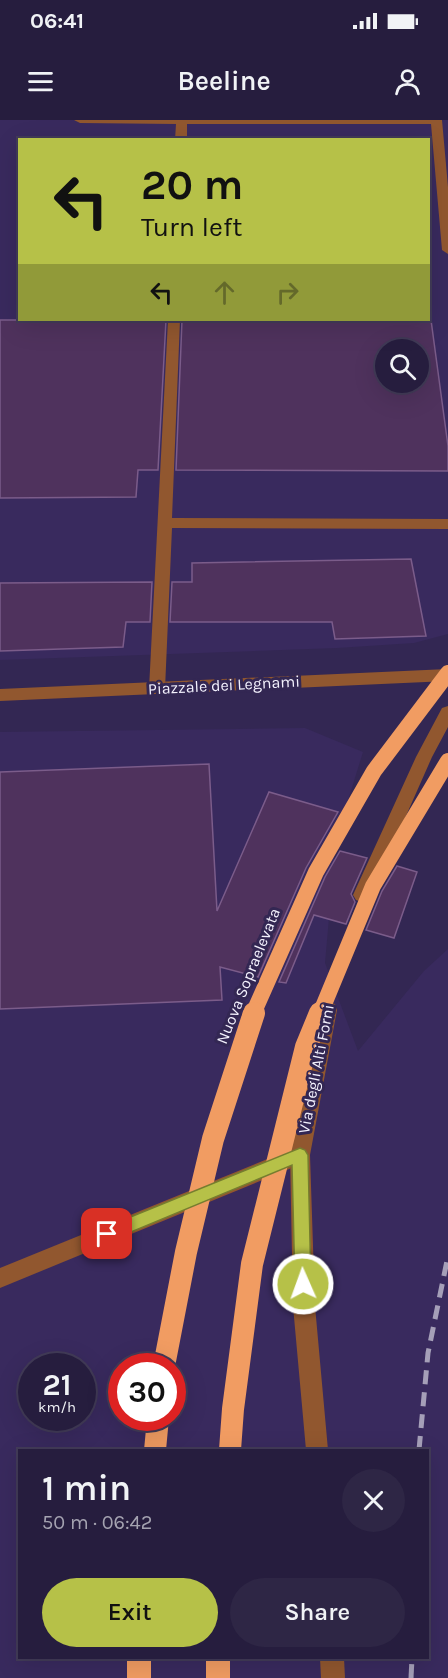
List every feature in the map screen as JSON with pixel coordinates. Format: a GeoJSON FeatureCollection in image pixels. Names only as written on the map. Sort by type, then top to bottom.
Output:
{"type":"FeatureCollection","features":[{"type":"Feature","properties":{"kind":"highway","name":"Nuova Sopraelevata"},"geometry":{"type":"LineString","coordinates":[[166,1353],[188,1241],[213,1139],[247,1028],[316,872],[374,771],[448,674]]}},
{"type":"Feature","properties":{"kind":"highway"},"geometry":{"type":"LineString","coordinates":[[230,1449],[233,1408],[252,1264],[306,1047],[373,886],[448,761]]}},
{"type":"Feature","properties":{"kind":"highway"},"geometry":{"type":"LineString","coordinates":[[155,1449],[157,1431]]}},
{"type":"Feature","properties":{"kind":"highway"},"geometry":{"type":"LineString","coordinates":[[139,1659],[139,1678]]}},
{"type":"Feature","properties":{"kind":"highway"},"geometry":{"type":"LineString","coordinates":[[218,1659],[218,1678]]}},
{"type":"Feature","properties":{"kind":"street"},"geometry":{"type":"LineString","coordinates":[[80,120],[436,121],[444,245]]}},
{"type":"Feature","properties":{"kind":"street"},"geometry":{"type":"LineString","coordinates":[[182,120],[182,138]]}},
{"type":"Feature","properties":{"kind":"street"},"geometry":{"type":"LineString","coordinates":[[157,688],[174,321]]}},
{"type":"Feature","properties":{"kind":"street"},"geometry":{"type":"LineString","coordinates":[[164,523],[448,524]]}},
{"type":"Feature","properties":{"kind":"street","name":"Piazzale dei Legnami"},"geometry":{"type":"LineString","coordinates":[[0,695],[448,674]]}},
{"type":"Feature","properties":{"kind":"street","name":"Via degli Alti Forni"},"geometry":{"type":"LineString","coordinates":[[317,1449],[304,1306],[300,1155],[333,980],[364,888],[424,757],[448,711]]}},
{"type":"Feature","properties":{"kind":"street"},"geometry":{"type":"LineString","coordinates":[[0,1278],[300,1155]]}},
{"type":"Feature","properties":{"kind":"street"},"geometry":{"type":"LineString","coordinates":[[332,1659],[333,1678]]}},
{"type":"Feature","properties":{"kind":"shaded area"},"geometry":{"type":"Polygon","coordinates":[[[0,120],[448,120],[448,634],[414,643],[337,648],[0,660],[0,120]]]}},
{"type":"Feature","properties":{"kind":"shaded area"},"geometry":{"type":"Polygon","coordinates":[[[305,728],[363,752],[336,839],[325,963],[358,1051],[424,971],[448,949],[448,1678],[0,1678],[0,732],[305,728]]]}},
{"type":"Feature","properties":{"kind":"building"},"geometry":{"type":"Polygon","coordinates":[[[0,320],[166,321],[158,470],[138,470],[136,497],[0,498],[0,320]]]}},
{"type":"Feature","properties":{"kind":"building"},"geometry":{"type":"Polygon","coordinates":[[[431,320],[448,446],[448,471],[176,470],[182,321],[431,320]]]}},
{"type":"Feature","properties":{"kind":"building"},"geometry":{"type":"Polygon","coordinates":[[[411,559],[426,636],[335,639],[332,622],[170,622],[172,582],[192,582],[192,563],[411,559]]]}},
{"type":"Feature","properties":{"kind":"building"},"geometry":{"type":"Polygon","coordinates":[[[152,582],[150,622],[126,622],[123,647],[0,651],[0,583],[152,582]]]}},
{"type":"Feature","properties":{"kind":"building"},"geometry":{"type":"Polygon","coordinates":[[[209,764],[217,911],[269,792],[338,812],[306,868],[258,977],[220,967],[222,1000],[0,1009],[0,772],[209,764]]]}},
{"type":"Feature","properties":{"kind":"building"},"geometry":{"type":"Polygon","coordinates":[[[340,851],[367,858],[351,894],[355,902],[346,924],[314,915],[286,983],[279,982],[325,877],[340,851]]]}},
{"type":"Feature","properties":{"kind":"building"},"geometry":{"type":"Polygon","coordinates":[[[397,866],[417,872],[394,938],[366,930],[382,891],[397,866]]]}},
{"type":"Feature","properties":{"kind":"railway"},"geometry":{"type":"LineString","coordinates":[[419,1449],[428,1353],[448,1256]]}},
{"type":"Feature","properties":{"kind":"railway"},"geometry":{"type":"LineString","coordinates":[[411,1678],[412,1659]]}},
{"type":"Feature","properties":{"kind":"route"},"geometry":{"type":"LineString","coordinates":[[107,1234],[300,1155],[303,1284]]}}]}
